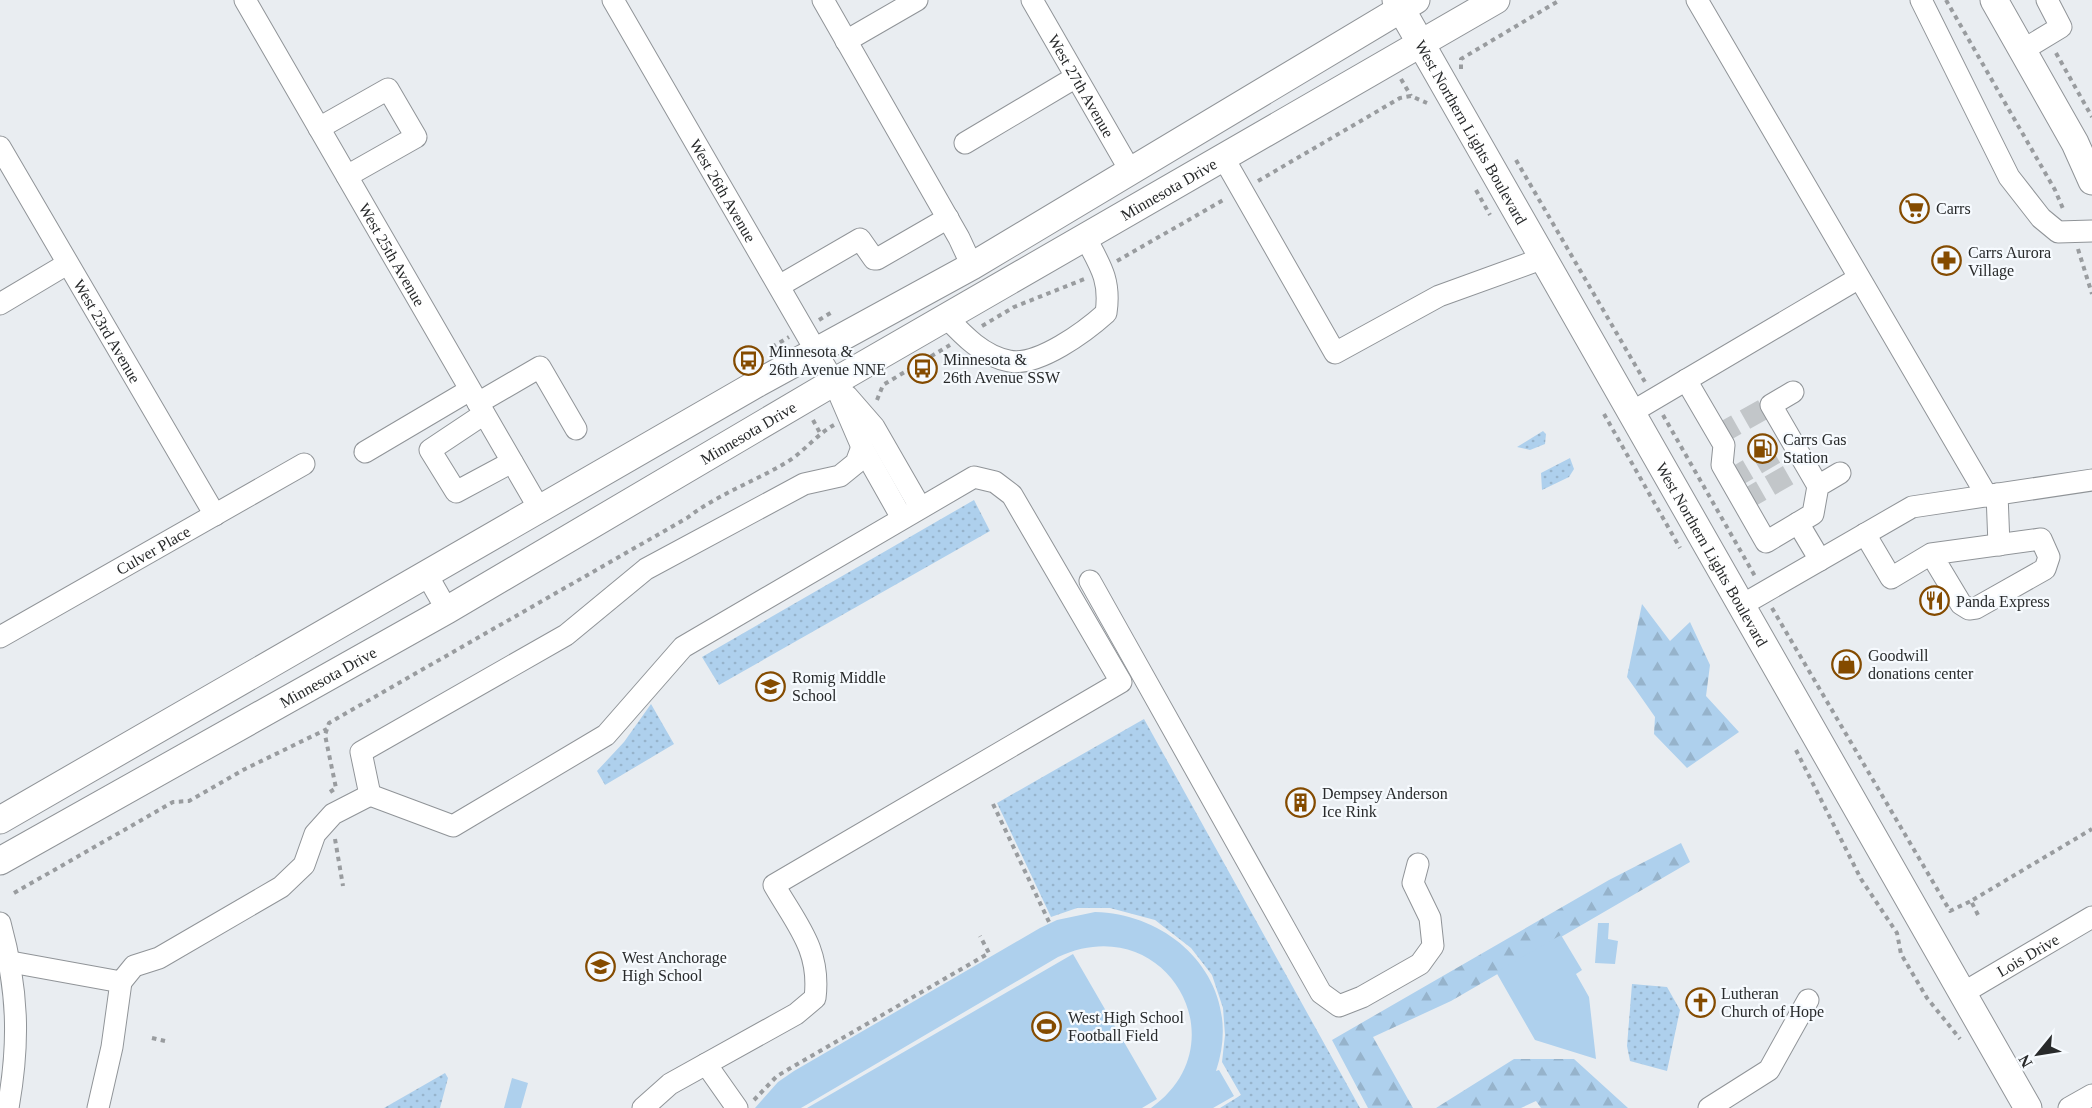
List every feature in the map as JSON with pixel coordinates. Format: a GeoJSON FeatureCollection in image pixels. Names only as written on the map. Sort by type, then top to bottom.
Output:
{"type":"FeatureCollection","features":[{"type":"Feature","properties":{"kind":"main road","name":"Minnesota Drive"},"geometry":{"type":"LineString","coordinates":[[0,861],[447,610],[834,382],[1223,157],[1423,45],[1496,0]]}},
{"type":"Feature","properties":{"kind":"main road"},"geometry":{"type":"LineString","coordinates":[[1994,0],[2075,143],[2092,181]]}},
{"type":"Feature","properties":{"kind":"main road","name":"Minnesota Drive"},"geometry":{"type":"LineString","coordinates":[[0,820],[816,351],[972,266],[1131,172],[1404,3]]}},
{"type":"Feature","properties":{"kind":"main road","name":"West Northern Lights Boulevard"},"geometry":{"type":"LineString","coordinates":[[1404,3],[1423,45],[1544,258],[1643,405],[1753,598],[1963,993],[2028,1108]]}},
{"type":"Feature","properties":{"kind":"street","name":"West 25th Avenue"},"geometry":{"type":"LineString","coordinates":[[245,0],[540,510]]}},
{"type":"Feature","properties":{"kind":"street","name":"West 26th Avenue"},"geometry":{"type":"LineString","coordinates":[[613,0],[834,382]]}},
{"type":"Feature","properties":{"kind":"street"},"geometry":{"type":"LineString","coordinates":[[823,0],[948,218],[972,266]]}},
{"type":"Feature","properties":{"kind":"street"},"geometry":{"type":"LineString","coordinates":[[846,41],[916,0]]}},
{"type":"Feature","properties":{"kind":"street","name":"West 27th Avenue"},"geometry":{"type":"LineString","coordinates":[[1032,0],[1131,172]]}},
{"type":"Feature","properties":{"kind":"street"},"geometry":{"type":"LineString","coordinates":[[1697,0],[1859,278],[1992,495],[1999,545]]}},
{"type":"Feature","properties":{"kind":"street"},"geometry":{"type":"LineString","coordinates":[[1922,0],[2009,177],[2041,218],[2058,232],[2082,232]]}},
{"type":"Feature","properties":{"kind":"street"},"geometry":{"type":"LineString","coordinates":[[2023,50],[2061,27],[2047,0]]}},
{"type":"Feature","properties":{"kind":"street"},"geometry":{"type":"LineString","coordinates":[[965,143],[1076,77]]}},
{"type":"Feature","properties":{"kind":"street"},"geometry":{"type":"LineString","coordinates":[[319,128],[388,89],[416,137],[347,176]]}},
{"type":"Feature","properties":{"kind":"street","name":"West 23rd Avenue"},"geometry":{"type":"LineString","coordinates":[[0,147],[215,514]]}},
{"type":"Feature","properties":{"kind":"street"},"geometry":{"type":"LineString","coordinates":[[1223,157],[1335,353],[1439,296],[1544,258]]}},
{"type":"Feature","properties":{"kind":"street"},"geometry":{"type":"LineString","coordinates":[[779,286],[860,239],[877,259],[948,218]]}},
{"type":"Feature","properties":{"kind":"street"},"geometry":{"type":"LineString","coordinates":[[946,317],[964,336],[993,356],[1011,362],[1033,357],[1064,345],[1106,313],[1109,292],[1103,270],[1085,237]]}},
{"type":"Feature","properties":{"kind":"street"},"geometry":{"type":"LineString","coordinates":[[0,304],[67,264]]}},
{"type":"Feature","properties":{"kind":"street"},"geometry":{"type":"LineString","coordinates":[[1643,405],[1859,278]]}},
{"type":"Feature","properties":{"kind":"street"},"geometry":{"type":"LineString","coordinates":[[365,452],[477,402],[540,367],[576,429]]}},
{"type":"Feature","properties":{"kind":"street"},"geometry":{"type":"LineString","coordinates":[[1686,380],[1724,445],[1722,465],[1766,542],[1813,514],[1818,486],[1771,405],[1793,392]]}},
{"type":"Feature","properties":{"kind":"street"},"geometry":{"type":"LineString","coordinates":[[834,382],[862,447],[902,518]]}},
{"type":"Feature","properties":{"kind":"street"},"geometry":{"type":"LineString","coordinates":[[834,382],[874,426],[920,507]]}},
{"type":"Feature","properties":{"kind":"street"},"geometry":{"type":"LineString","coordinates":[[477,402],[430,450],[456,492],[512,462]]}},
{"type":"Feature","properties":{"kind":"street"},"geometry":{"type":"LineString","coordinates":[[370,795],[361,753],[566,635],[646,569],[804,484],[840,476],[856,463],[862,447]]}},
{"type":"Feature","properties":{"kind":"street","name":"Culver Place"},"geometry":{"type":"LineString","coordinates":[[0,637],[304,464]]}},
{"type":"Feature","properties":{"kind":"street"},"geometry":{"type":"LineString","coordinates":[[1818,486],[1840,473]]}},
{"type":"Feature","properties":{"kind":"street"},"geometry":{"type":"LineString","coordinates":[[98,1108],[112,1047],[121,982],[134,966],[159,958],[281,887],[304,865],[315,834],[333,814],[370,795],[453,826],[606,735],[683,647],[974,477],[995,482],[1012,495],[1121,682],[774,885],[813,953],[818,976],[815,998],[796,1014],[670,1084],[643,1108]]}},
{"type":"Feature","properties":{"kind":"street"},"geometry":{"type":"LineString","coordinates":[[1753,598],[1912,507],[2092,480]]}},
{"type":"Feature","properties":{"kind":"street"},"geometry":{"type":"LineString","coordinates":[[1798,523],[1820,560]]}},
{"type":"Feature","properties":{"kind":"street"},"geometry":{"type":"LineString","coordinates":[[1866,534],[1891,578],[1931,554],[2041,539],[2049,557],[2045,569],[1976,608],[1969,609],[1961,604],[1931,554]]}},
{"type":"Feature","properties":{"kind":"street"},"geometry":{"type":"LineString","coordinates":[[427,575],[447,610]]}},
{"type":"Feature","properties":{"kind":"street"},"geometry":{"type":"LineString","coordinates":[[1090,581],[1321,993],[1339,1006],[1362,997],[1420,964],[1433,946],[1430,918],[1413,883],[1418,864]]}},
{"type":"Feature","properties":{"kind":"street","name":"Lois Drive"},"geometry":{"type":"LineString","coordinates":[[1963,993],[2092,917]]}},
{"type":"Feature","properties":{"kind":"street"},"geometry":{"type":"LineString","coordinates":[[2,929],[11,962],[18,1036],[8,1108]]}},
{"type":"Feature","properties":{"kind":"street"},"geometry":{"type":"LineString","coordinates":[[11,962],[121,982]]}},
{"type":"Feature","properties":{"kind":"street"},"geometry":{"type":"LineString","coordinates":[[1708,1108],[1769,1070],[1808,1000]]}},
{"type":"Feature","properties":{"kind":"street"},"geometry":{"type":"LineString","coordinates":[[706,1064],[737,1108]]}},
{"type":"Feature","properties":{"kind":"street"},"geometry":{"type":"LineString","coordinates":[[2069,1108],[2092,1095]]}},
{"type":"Feature","properties":{"kind":"path"},"geometry":{"type":"LineString","coordinates":[[1462,74],[1461,59],[1560,0]]}},
{"type":"Feature","properties":{"kind":"path"},"geometry":{"type":"LineString","coordinates":[[1946,0],[2055,190],[2082,232],[2092,294]]}},
{"type":"Feature","properties":{"kind":"path"},"geometry":{"type":"LineString","coordinates":[[2046,36],[2092,117]]}},
{"type":"Feature","properties":{"kind":"path"},"geometry":{"type":"LineString","coordinates":[[877,401],[883,385],[964,336],[1014,308],[1103,270],[1400,98],[1411,96],[1425,100],[1431,110]]}},
{"type":"Feature","properties":{"kind":"path"},"geometry":{"type":"LineString","coordinates":[[1509,150],[1643,405],[1753,598],[1950,911],[1971,901],[2092,829]]}},
{"type":"Feature","properties":{"kind":"path"},"geometry":{"type":"LineString","coordinates":[[1475,189],[1493,219]]}},
{"type":"Feature","properties":{"kind":"path"},"geometry":{"type":"LineString","coordinates":[[326,794],[336,788],[325,735],[329,723],[679,522],[708,502],[788,461],[820,433],[835,424]]}},
{"type":"Feature","properties":{"kind":"path"},"geometry":{"type":"LineString","coordinates":[[1614,434],[1669,529]]}},
{"type":"Feature","properties":{"kind":"path"},"geometry":{"type":"LineString","coordinates":[[14,893],[173,802],[189,801],[245,769],[327,728]]}},
{"type":"Feature","properties":{"kind":"path"},"geometry":{"type":"LineString","coordinates":[[1794,747],[1851,860],[1898,933],[1901,954],[1927,998],[1947,1020],[1965,1047]]}},
{"type":"Feature","properties":{"kind":"path"},"geometry":{"type":"LineString","coordinates":[[993,804],[1050,924]]}},
{"type":"Feature","properties":{"kind":"path"},"geometry":{"type":"LineString","coordinates":[[333,830],[343,886]]}},
{"type":"Feature","properties":{"kind":"path"},"geometry":{"type":"LineString","coordinates":[[1971,901],[1978,915]]}},
{"type":"Feature","properties":{"kind":"path"},"geometry":{"type":"LineString","coordinates":[[748,1108],[757,1094],[777,1076],[989,952],[980,936]]}},
{"type":"Feature","properties":{"kind":"path"},"geometry":{"type":"LineString","coordinates":[[152,1038],[165,1041]]}},
{"type":"Feature","properties":{"kind":"green space"},"geometry":{"type":"Polygon","coordinates":[[[1543,431],[1546,434],[1545,444],[1530,450],[1517,447],[1543,431]]]}},
{"type":"Feature","properties":{"kind":"green space"},"geometry":{"type":"Polygon","coordinates":[[[1570,458],[1574,469],[1569,477],[1542,490],[1541,473],[1570,458]]]}},
{"type":"Feature","properties":{"kind":"green space"},"geometry":{"type":"Polygon","coordinates":[[[974,500],[990,531],[719,685],[702,657],[974,500]]]}},
{"type":"Feature","properties":{"kind":"green space"},"geometry":{"type":"Polygon","coordinates":[[[1642,604],[1670,641],[1690,622],[1710,665],[1706,696],[1739,732],[1687,768],[1654,734],[1655,717],[1627,677],[1642,604]]]}},
{"type":"Feature","properties":{"kind":"green space"},"geometry":{"type":"Polygon","coordinates":[[[651,704],[674,744],[605,785],[597,771],[624,742],[651,704]]]}},
{"type":"Feature","properties":{"kind":"green space"},"geometry":{"type":"Polygon","coordinates":[[[1144,719],[1360,1108],[1220,1108],[1241,1095],[1222,1062],[1225,1035],[1223,1008],[1212,975],[1191,948],[1155,920],[1110,908],[1077,908],[1051,917],[997,803],[1144,719]]]}},
{"type":"Feature","properties":{"kind":"green space"},"geometry":{"type":"Polygon","coordinates":[[[1681,843],[1690,862],[1451,1001],[1373,1037],[1413,1108],[1368,1108],[1332,1040],[1609,880],[1681,843]]]}},
{"type":"Feature","properties":{"kind":"green space"},"geometry":{"type":"Polygon","coordinates":[[[1095,912],[1125,916],[1153,926],[1177,941],[1197,960],[1212,984],[1221,1011],[1222,1040],[1216,1071],[1219,1070],[1234,1096],[1213,1108],[1151,1108],[1178,1081],[1190,1050],[1190,1018],[1179,989],[1159,966],[1131,950],[1096,946],[1058,957],[801,1108],[755,1108],[778,1082],[794,1071],[1040,928],[1057,920],[1095,912]]]}},
{"type":"Feature","properties":{"kind":"green space"},"geometry":{"type":"Polygon","coordinates":[[[1598,923],[1609,923],[1608,939],[1618,941],[1615,964],[1595,963],[1598,923]]]}},
{"type":"Feature","properties":{"kind":"green space"},"geometry":{"type":"Polygon","coordinates":[[[1561,935],[1582,970],[1576,974],[1589,997],[1596,1059],[1535,1040],[1496,972],[1561,935]]]}},
{"type":"Feature","properties":{"kind":"green space","name":"West High School Football Field"},"geometry":{"type":"Polygon","coordinates":[[[1073,954],[1157,1099],[1142,1108],[807,1108],[1073,954]]]}},
{"type":"Feature","properties":{"kind":"green space"},"geometry":{"type":"Polygon","coordinates":[[[1632,984],[1667,987],[1680,1010],[1667,1071],[1630,1061],[1627,1046],[1632,984]]]}},
{"type":"Feature","properties":{"kind":"green space"},"geometry":{"type":"Polygon","coordinates":[[[1514,1059],[1574,1059],[1628,1108],[1541,1108],[1536,1101],[1521,1108],[1436,1108],[1514,1059]]]}},
{"type":"Feature","properties":{"kind":"green space"},"geometry":{"type":"Polygon","coordinates":[[[445,1073],[448,1078],[440,1108],[384,1108],[445,1073]]]}},
{"type":"Feature","properties":{"kind":"green space"},"geometry":{"type":"Polygon","coordinates":[[[512,1078],[528,1083],[521,1108],[504,1108],[512,1078]]]}},
{"type":"Feature","properties":{"kind":"tunnel"},"geometry":{"type":"LineString","coordinates":[[1718,435],[1771,405]]}},
{"type":"Feature","properties":{"kind":"tunnel"},"geometry":{"type":"LineString","coordinates":[[1730,480],[1793,443]]}},
{"type":"Feature","properties":{"kind":"tunnel"},"geometry":{"type":"LineString","coordinates":[[1743,501],[1806,465]]}},
{"type":"Feature","properties":{"kind":"place","name":"Carrs"},"geometry":{"type":"Point","coordinates":[1915,208]}},
{"type":"Feature","properties":{"kind":"place","name":"Carrs Aurora Village"},"geometry":{"type":"Point","coordinates":[1947,261]}},
{"type":"Feature","properties":{"kind":"place","name":"Minnesota & 26th Avenue NNE"},"geometry":{"type":"Point","coordinates":[748,360]}},
{"type":"Feature","properties":{"kind":"place","name":"Minnesota & 26th Avenue SSW"},"geometry":{"type":"Point","coordinates":[922,368]}},
{"type":"Feature","properties":{"kind":"place","name":"Carrs Gas Station"},"geometry":{"type":"Point","coordinates":[1762,448]}},
{"type":"Feature","properties":{"kind":"place","name":"Panda Express"},"geometry":{"type":"Point","coordinates":[1935,601]}},
{"type":"Feature","properties":{"kind":"place","name":"Goodwill donations center"},"geometry":{"type":"Point","coordinates":[1847,664]}},
{"type":"Feature","properties":{"kind":"place","name":"Romig Middle School"},"geometry":{"type":"Point","coordinates":[771,686]}},
{"type":"Feature","properties":{"kind":"place","name":"Dempsey Anderson Ice Rink"},"geometry":{"type":"Point","coordinates":[1301,802]}},
{"type":"Feature","properties":{"kind":"place","name":"West Anchorage High School"},"geometry":{"type":"Point","coordinates":[601,966]}},
{"type":"Feature","properties":{"kind":"place","name":"Lutheran Church of Hope"},"geometry":{"type":"Point","coordinates":[1700,1002]}},
{"type":"Feature","properties":{"kind":"place","name":"West High School Football Field"},"geometry":{"type":"Point","coordinates":[1047,1026]}}]}
